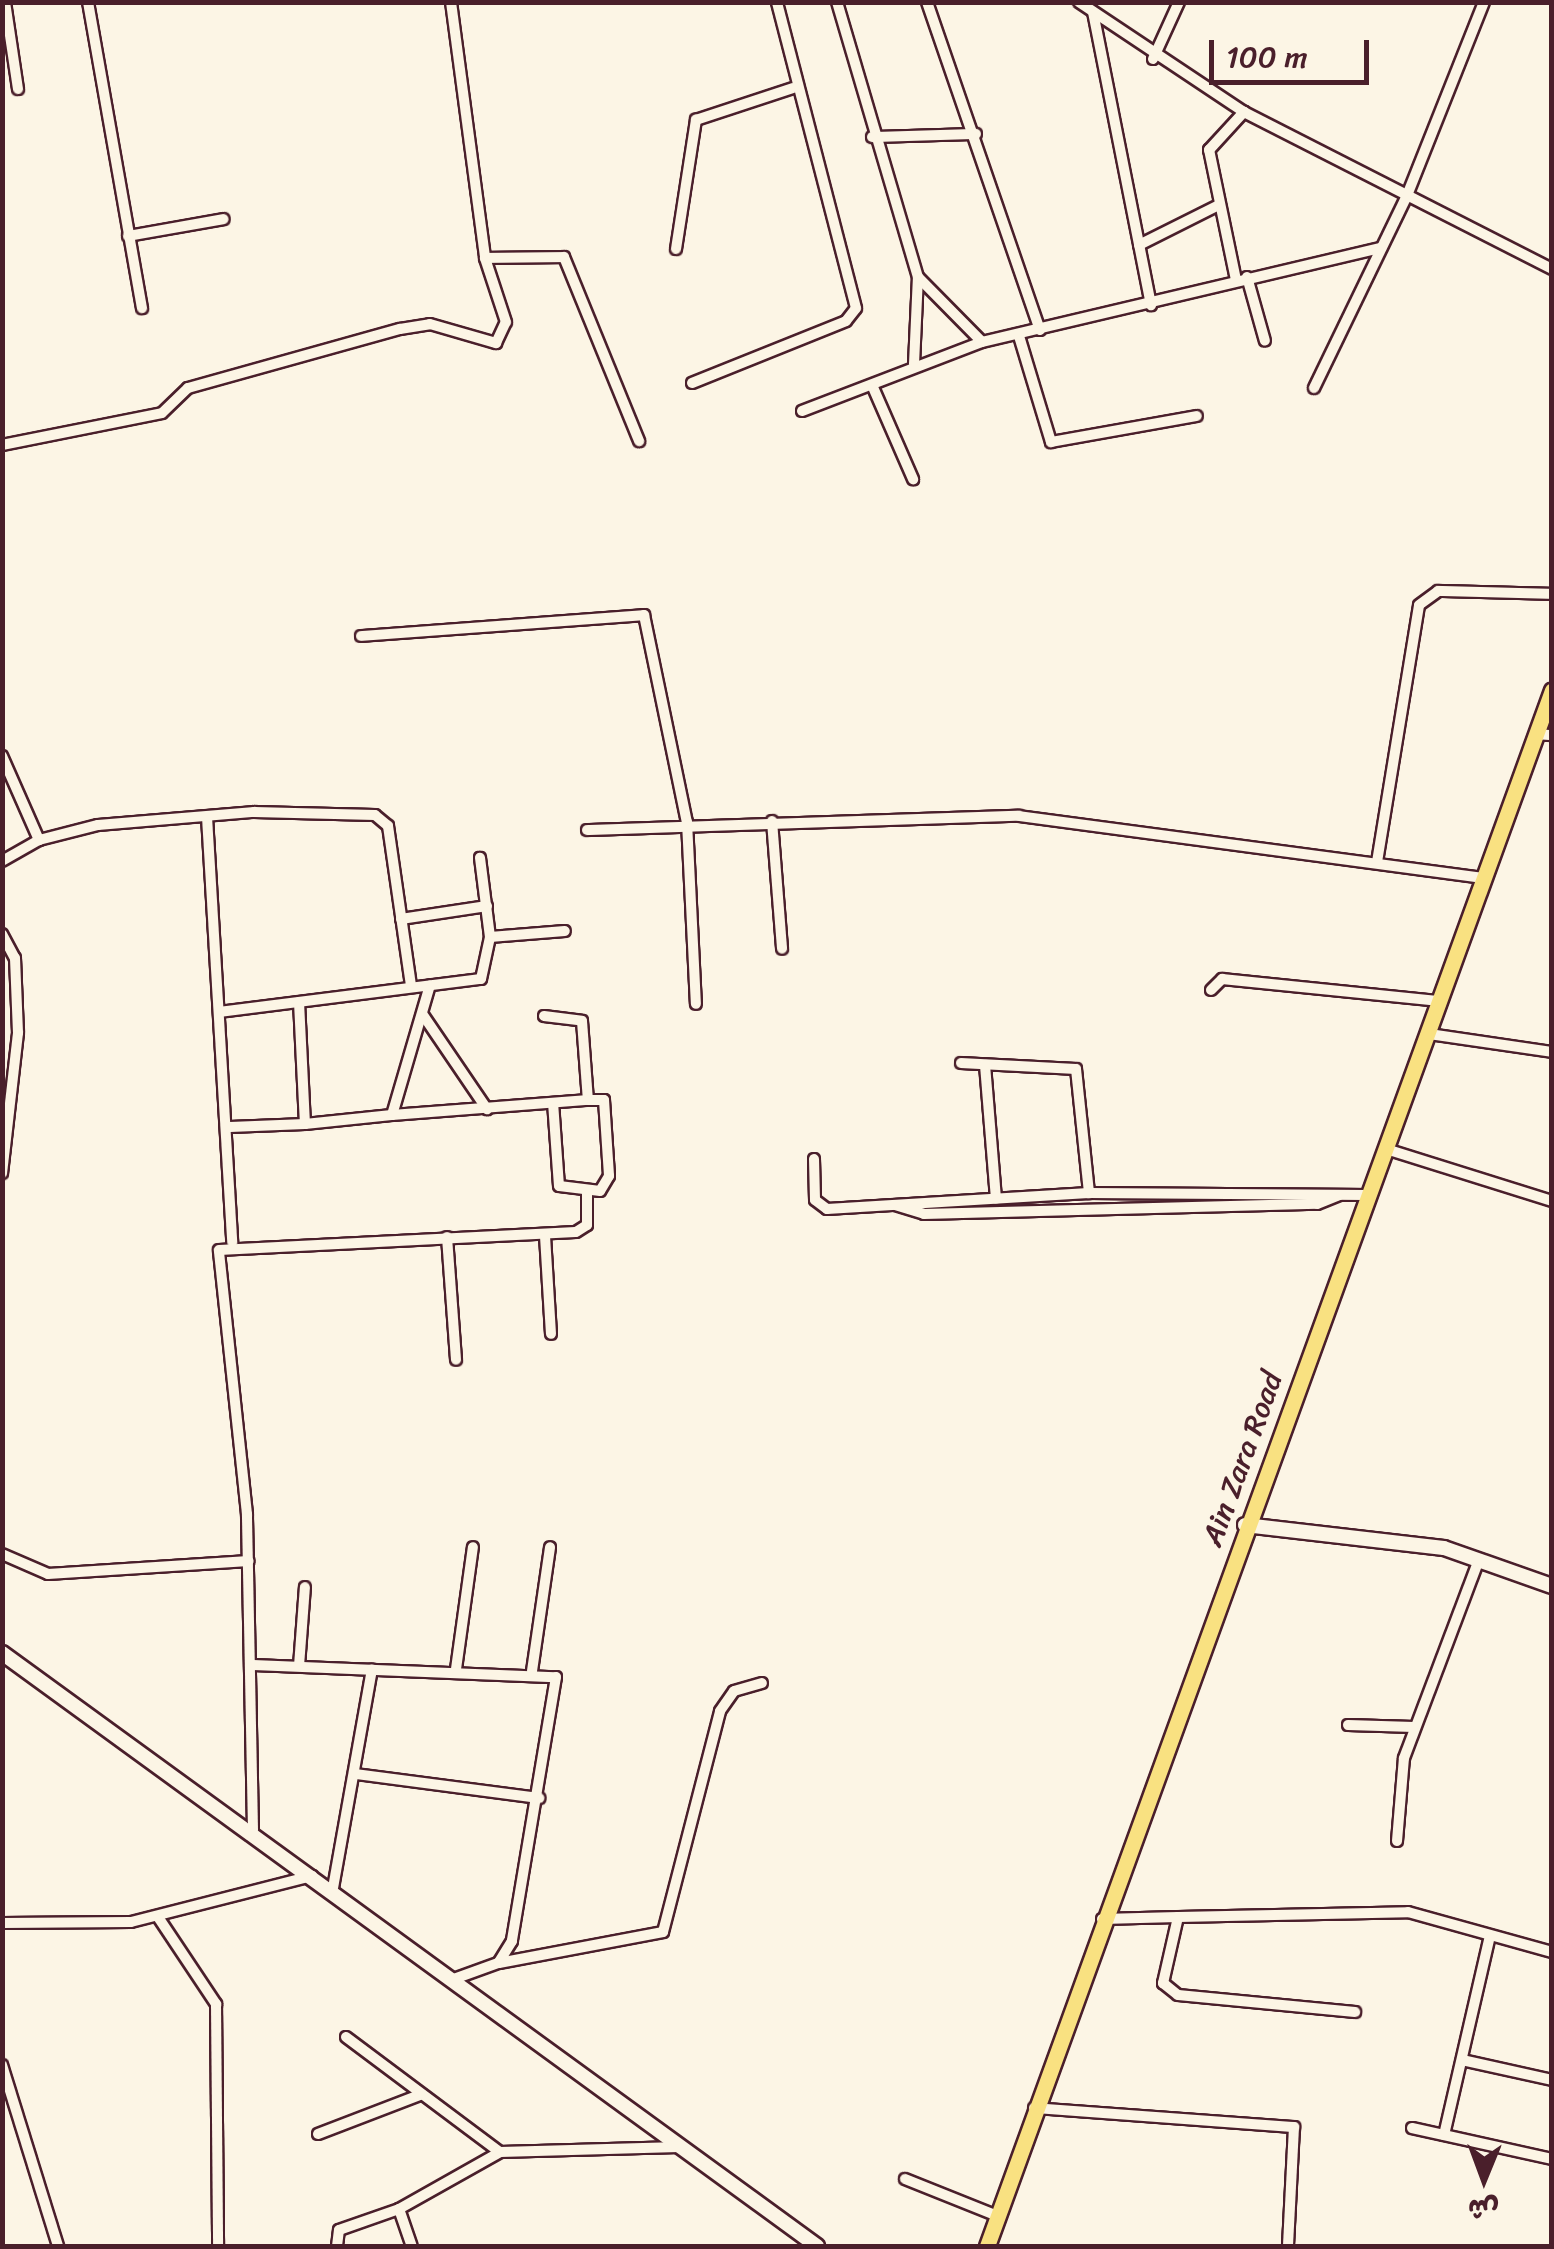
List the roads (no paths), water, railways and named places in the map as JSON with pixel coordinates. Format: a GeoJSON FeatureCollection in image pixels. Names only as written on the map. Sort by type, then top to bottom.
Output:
{"type":"FeatureCollection","features":[{"type":"Feature","properties":{"kind":"main road","name":"Ain Zara Road"},"geometry":{"type":"LineString","coordinates":[[987,2246],[1032,2108],[1245,1526],[1484,878],[1544,735],[1552,690]]}},
{"type":"Feature","properties":{"kind":"street"},"geometry":{"type":"LineString","coordinates":[[5,2],[18,89]]}},
{"type":"Feature","properties":{"kind":"street"},"geometry":{"type":"LineString","coordinates":[[88,2],[142,308]]}},
{"type":"Feature","properties":{"kind":"street"},"geometry":{"type":"LineString","coordinates":[[2,445],[162,413],[188,388],[400,329],[430,324],[496,343],[506,322],[485,258],[451,2]]}},
{"type":"Feature","properties":{"kind":"street"},"geometry":{"type":"LineString","coordinates":[[692,383],[846,321],[856,308],[808,111],[793,88],[777,2]]}},
{"type":"Feature","properties":{"kind":"street"},"geometry":{"type":"LineString","coordinates":[[838,2],[872,137],[918,277],[914,364]]}},
{"type":"Feature","properties":{"kind":"street"},"geometry":{"type":"LineString","coordinates":[[928,2],[1040,330]]}},
{"type":"Feature","properties":{"kind":"street"},"geometry":{"type":"LineString","coordinates":[[1079,2],[1153,59],[1244,112],[1406,198],[1552,269]]}},
{"type":"Feature","properties":{"kind":"street"},"geometry":{"type":"LineString","coordinates":[[1153,59],[1179,2]]}},
{"type":"Feature","properties":{"kind":"street"},"geometry":{"type":"LineString","coordinates":[[1314,388],[1406,198],[1484,2]]}},
{"type":"Feature","properties":{"kind":"street"},"geometry":{"type":"LineString","coordinates":[[1092,11],[1151,305]]}},
{"type":"Feature","properties":{"kind":"street"},"geometry":{"type":"LineString","coordinates":[[676,249],[696,120],[793,88]]}},
{"type":"Feature","properties":{"kind":"street"},"geometry":{"type":"LineString","coordinates":[[1244,112],[1209,150],[1219,204],[1265,341]]}},
{"type":"Feature","properties":{"kind":"street"},"geometry":{"type":"LineString","coordinates":[[872,137],[976,134]]}},
{"type":"Feature","properties":{"kind":"street"},"geometry":{"type":"LineString","coordinates":[[1139,244],[1219,204]]}},
{"type":"Feature","properties":{"kind":"street"},"geometry":{"type":"LineString","coordinates":[[128,236],[224,218]]}},
{"type":"Feature","properties":{"kind":"street"},"geometry":{"type":"LineString","coordinates":[[802,412],[914,364],[982,342],[1381,248]]}},
{"type":"Feature","properties":{"kind":"street"},"geometry":{"type":"LineString","coordinates":[[485,258],[564,257],[640,441]]}},
{"type":"Feature","properties":{"kind":"street"},"geometry":{"type":"LineString","coordinates":[[918,277],[982,342]]}},
{"type":"Feature","properties":{"kind":"street"},"geometry":{"type":"LineString","coordinates":[[1019,336],[1052,442],[1197,416]]}},
{"type":"Feature","properties":{"kind":"street"},"geometry":{"type":"LineString","coordinates":[[872,385],[913,479]]}},
{"type":"Feature","properties":{"kind":"street"},"geometry":{"type":"LineString","coordinates":[[1378,862],[1419,605],[1438,591],[1552,594]]}},
{"type":"Feature","properties":{"kind":"street"},"geometry":{"type":"LineString","coordinates":[[361,636],[644,615],[687,822],[696,1004]]}},
{"type":"Feature","properties":{"kind":"street"},"geometry":{"type":"LineString","coordinates":[[2,756],[38,840]]}},
{"type":"Feature","properties":{"kind":"street"},"geometry":{"type":"LineString","coordinates":[[207,818],[230,1128],[232,1242]]}},
{"type":"Feature","properties":{"kind":"street"},"geometry":{"type":"LineString","coordinates":[[2,861],[38,840],[207,818],[382,818],[410,985]]}},
{"type":"Feature","properties":{"kind":"street"},"geometry":{"type":"LineString","coordinates":[[587,830],[687,822],[1075,820],[1484,878]]}},
{"type":"Feature","properties":{"kind":"street"},"geometry":{"type":"LineString","coordinates":[[772,821],[782,949]]}},
{"type":"Feature","properties":{"kind":"street"},"geometry":{"type":"LineString","coordinates":[[219,1012],[489,974],[490,937],[480,858]]}},
{"type":"Feature","properties":{"kind":"street"},"geometry":{"type":"LineString","coordinates":[[401,919],[487,906]]}},
{"type":"Feature","properties":{"kind":"street"},"geometry":{"type":"LineString","coordinates":[[490,937],[565,931]]}},
{"type":"Feature","properties":{"kind":"street"},"geometry":{"type":"LineString","coordinates":[[2,934],[16,976],[3,1168]]}},
{"type":"Feature","properties":{"kind":"street"},"geometry":{"type":"LineString","coordinates":[[2,980],[16,976]]}},
{"type":"Feature","properties":{"kind":"street"},"geometry":{"type":"LineString","coordinates":[[1211,990],[1222,978],[1440,1001]]}},
{"type":"Feature","properties":{"kind":"street"},"geometry":{"type":"LineString","coordinates":[[392,1116],[430,984]]}},
{"type":"Feature","properties":{"kind":"street"},"geometry":{"type":"LineString","coordinates":[[299,1002],[306,1124]]}},
{"type":"Feature","properties":{"kind":"street"},"geometry":{"type":"LineString","coordinates":[[423,1014],[427,1034],[487,1109]]}},
{"type":"Feature","properties":{"kind":"street"},"geometry":{"type":"LineString","coordinates":[[544,1016],[582,1021],[588,1100]]}},
{"type":"Feature","properties":{"kind":"street"},"geometry":{"type":"LineString","coordinates":[[1429,1034],[1552,1052]]}},
{"type":"Feature","properties":{"kind":"street"},"geometry":{"type":"LineString","coordinates":[[961,1063],[1076,1069],[1089,1193]]}},
{"type":"Feature","properties":{"kind":"street"},"geometry":{"type":"LineString","coordinates":[[985,1065],[996,1199]]}},
{"type":"Feature","properties":{"kind":"street"},"geometry":{"type":"LineString","coordinates":[[230,1128],[588,1100],[611,1112],[610,1176],[587,1192],[559,1186],[553,1104]]}},
{"type":"Feature","properties":{"kind":"street"},"geometry":{"type":"LineString","coordinates":[[1386,1148],[1552,1201]]}},
{"type":"Feature","properties":{"kind":"street"},"geometry":{"type":"LineString","coordinates":[[814,1159],[820,1207],[1089,1193],[1368,1195]]}},
{"type":"Feature","properties":{"kind":"street"},"geometry":{"type":"LineString","coordinates":[[253,1830],[249,1561],[217,1273],[219,1250],[232,1242],[545,1236],[584,1230],[587,1192]]}},
{"type":"Feature","properties":{"kind":"street"},"geometry":{"type":"LineString","coordinates":[[895,1205],[924,1214],[1317,1204],[1340,1194]]}},
{"type":"Feature","properties":{"kind":"street"},"geometry":{"type":"LineString","coordinates":[[545,1236],[551,1334]]}},
{"type":"Feature","properties":{"kind":"street"},"geometry":{"type":"LineString","coordinates":[[448,1237],[456,1360]]}},
{"type":"Feature","properties":{"kind":"street"},"geometry":{"type":"LineString","coordinates":[[1245,1526],[1479,1560],[1552,1586]]}},
{"type":"Feature","properties":{"kind":"street"},"geometry":{"type":"LineString","coordinates":[[456,1669],[473,1547]]}},
{"type":"Feature","properties":{"kind":"street"},"geometry":{"type":"LineString","coordinates":[[532,1672],[550,1547]]}},
{"type":"Feature","properties":{"kind":"street"},"geometry":{"type":"LineString","coordinates":[[2,1554],[48,1574],[249,1561]]}},
{"type":"Feature","properties":{"kind":"street"},"geometry":{"type":"LineString","coordinates":[[1397,1842],[1414,1727],[1479,1560]]}},
{"type":"Feature","properties":{"kind":"street"},"geometry":{"type":"LineString","coordinates":[[299,1666],[304,1587]]}},
{"type":"Feature","properties":{"kind":"street"},"geometry":{"type":"LineString","coordinates":[[2,1654],[253,1830],[451,1980],[817,2246]]}},
{"type":"Feature","properties":{"kind":"street"},"geometry":{"type":"LineString","coordinates":[[252,1665],[532,1672],[560,1684],[512,1941],[498,1963]]}},
{"type":"Feature","properties":{"kind":"street"},"geometry":{"type":"LineString","coordinates":[[332,1888],[356,1774],[372,1669]]}},
{"type":"Feature","properties":{"kind":"street"},"geometry":{"type":"LineString","coordinates":[[451,1980],[498,1963],[663,1932],[726,1699],[762,1683]]}},
{"type":"Feature","properties":{"kind":"street"},"geometry":{"type":"LineString","coordinates":[[1348,1725],[1414,1727]]}},
{"type":"Feature","properties":{"kind":"street"},"geometry":{"type":"LineString","coordinates":[[356,1774],[539,1798]]}},
{"type":"Feature","properties":{"kind":"street"},"geometry":{"type":"LineString","coordinates":[[2,1923],[158,1917],[312,1876]]}},
{"type":"Feature","properties":{"kind":"street"},"geometry":{"type":"LineString","coordinates":[[1101,1919],[1408,1912],[1552,1952]]}},
{"type":"Feature","properties":{"kind":"street"},"geometry":{"type":"LineString","coordinates":[[158,1917],[216,2004],[218,2246]]}},
{"type":"Feature","properties":{"kind":"street"},"geometry":{"type":"LineString","coordinates":[[1178,1918],[1166,1990],[1355,2012]]}},
{"type":"Feature","properties":{"kind":"street"},"geometry":{"type":"LineString","coordinates":[[1444,2135],[1490,1936]]}},
{"type":"Feature","properties":{"kind":"street"},"geometry":{"type":"LineString","coordinates":[[346,2038],[500,2152]]}},
{"type":"Feature","properties":{"kind":"street"},"geometry":{"type":"LineString","coordinates":[[1462,2060],[1552,2080]]}},
{"type":"Feature","properties":{"kind":"street"},"geometry":{"type":"LineString","coordinates":[[2,2066],[58,2246]]}},
{"type":"Feature","properties":{"kind":"street"},"geometry":{"type":"LineString","coordinates":[[318,2134],[422,2094]]}},
{"type":"Feature","properties":{"kind":"street"},"geometry":{"type":"LineString","coordinates":[[1032,2108],[1294,2127],[1288,2246]]}},
{"type":"Feature","properties":{"kind":"street"},"geometry":{"type":"LineString","coordinates":[[1412,2128],[1552,2159]]}},
{"type":"Feature","properties":{"kind":"street"},"geometry":{"type":"LineString","coordinates":[[337,2246],[339,2230],[399,2208],[500,2152],[680,2147]]}},
{"type":"Feature","properties":{"kind":"street"},"geometry":{"type":"LineString","coordinates":[[905,2179],[995,2215]]}},
{"type":"Feature","properties":{"kind":"street"},"geometry":{"type":"LineString","coordinates":[[399,2208],[412,2246]]}}]}
